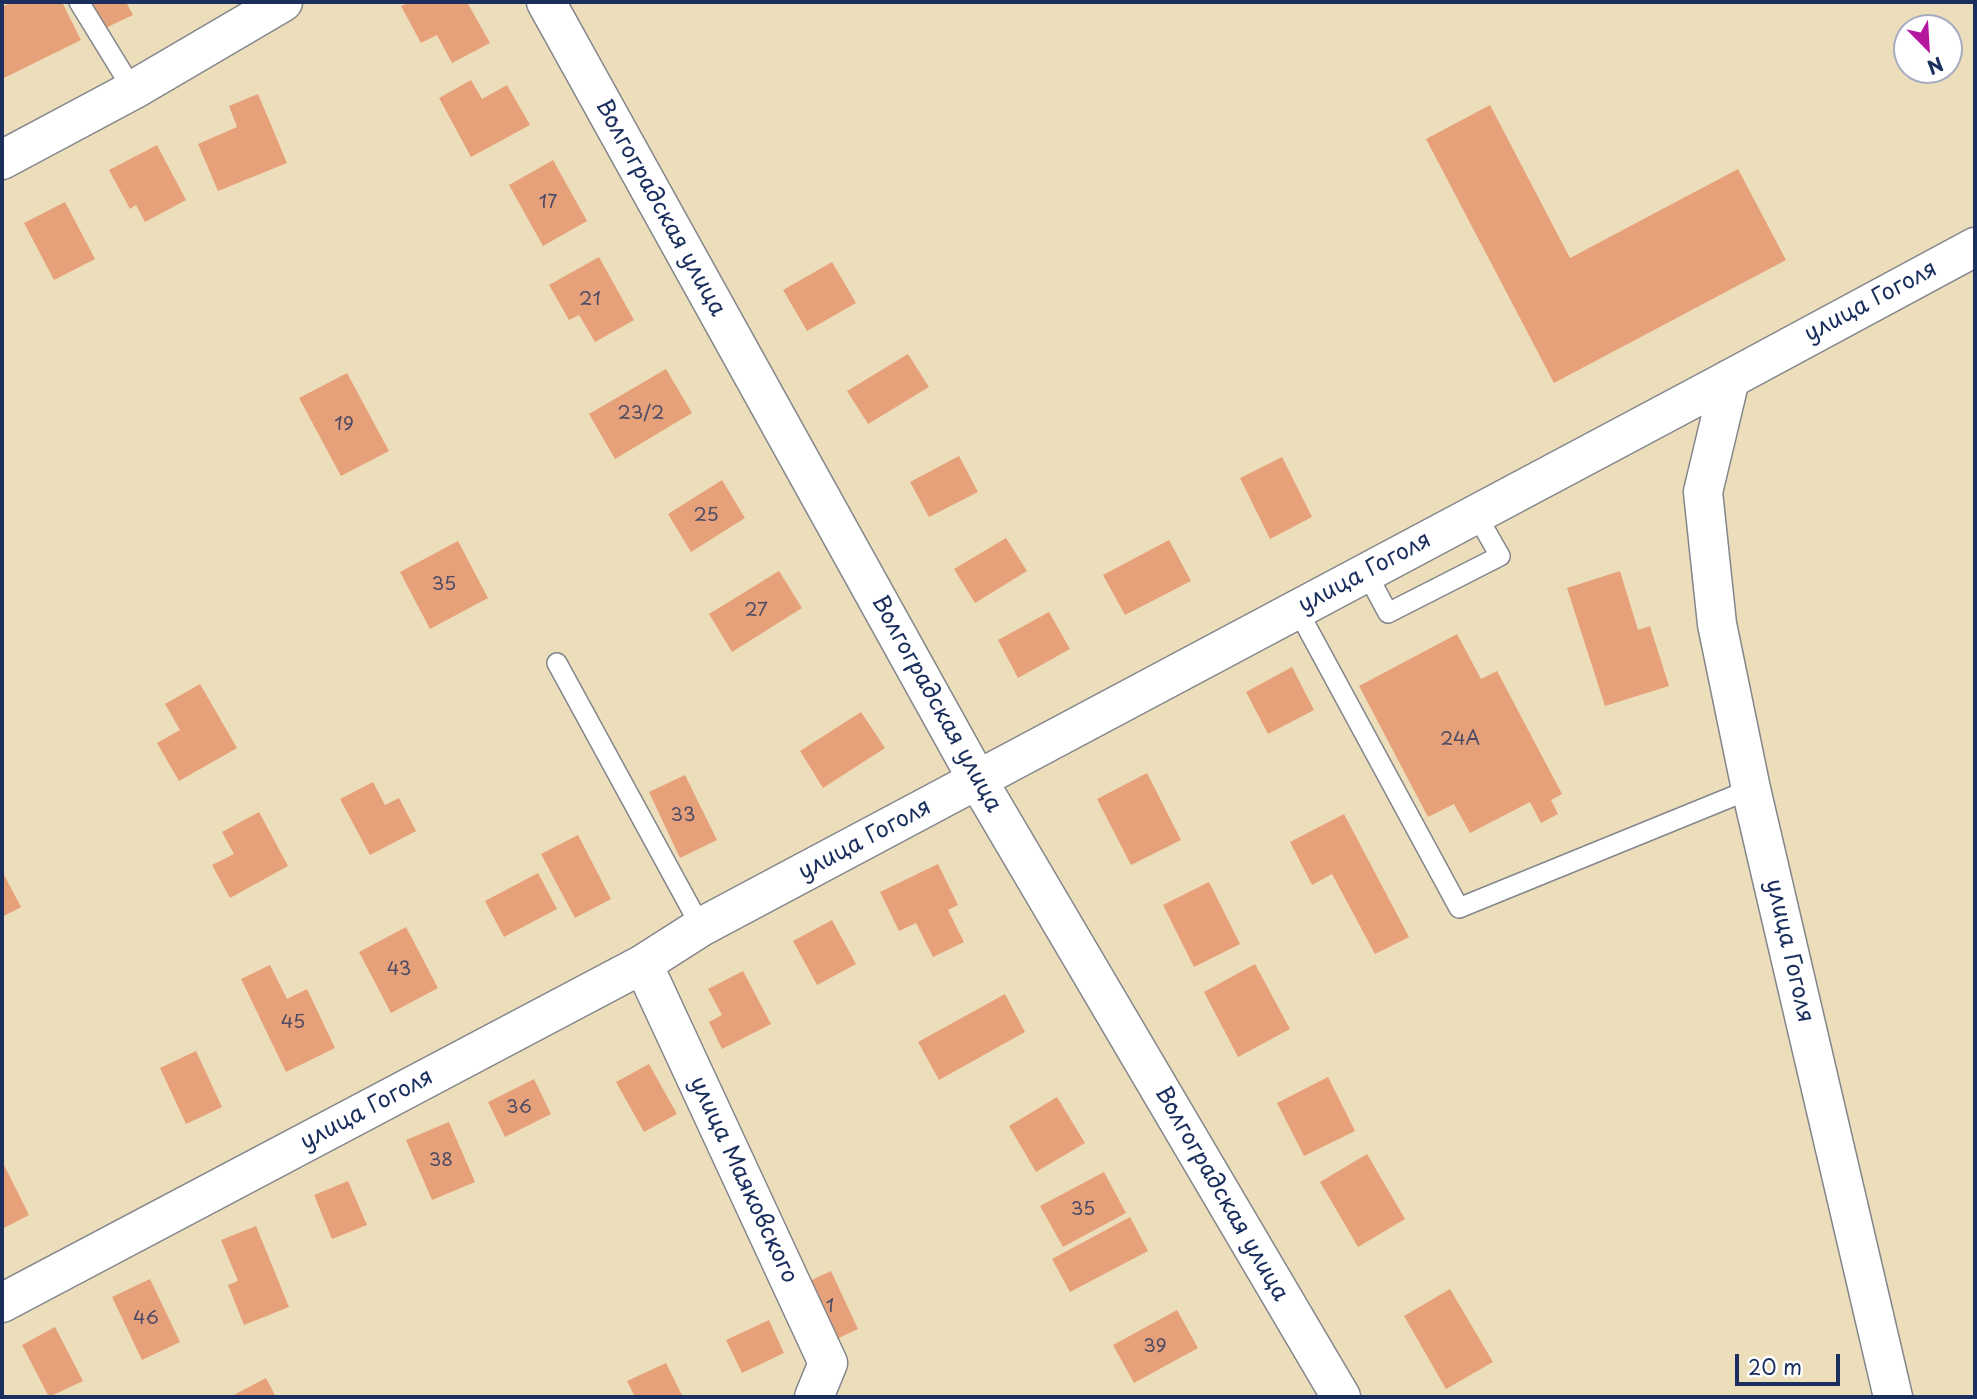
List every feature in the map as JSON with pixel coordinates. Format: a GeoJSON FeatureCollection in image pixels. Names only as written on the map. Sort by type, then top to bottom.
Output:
{"type":"FeatureCollection","features":[{"type":"Feature","properties":{"kind":"street"},"geometry":{"type":"LineString","coordinates":[[2,160],[133,90],[283,2]]}},
{"type":"Feature","properties":{"kind":"street","name":"Волгоградская улица"},"geometry":{"type":"LineString","coordinates":[[546,2],[977,779],[1341,1397]]}},
{"type":"Feature","properties":{"kind":"street","name":"улица Гоголя"},"geometry":{"type":"LineString","coordinates":[[2,1303],[643,964],[701,927],[1975,247]]}},
{"type":"Feature","properties":{"kind":"street","name":"улица Гоголя"},"geometry":{"type":"LineString","coordinates":[[1730,379],[1703,492],[1717,624],[1751,789],[1893,1397]]}},
{"type":"Feature","properties":{"kind":"street","name":"улица Маяковского"},"geometry":{"type":"LineString","coordinates":[[643,964],[828,1363],[814,1397]]}},
{"type":"Feature","properties":{"kind":"lane"},"geometry":{"type":"LineString","coordinates":[[79,2],[133,90]]}},
{"type":"Feature","properties":{"kind":"lane"},"geometry":{"type":"LineString","coordinates":[[1297,609],[1460,908],[1751,789]]}},
{"type":"Feature","properties":{"kind":"lane"},"geometry":{"type":"LineString","coordinates":[[557,663],[701,927]]}},
{"type":"Feature","properties":{"kind":"building"},"geometry":{"type":"Polygon","coordinates":[[[12,2],[62,2],[81,40],[2,79],[2,7],[12,2]]]}},
{"type":"Feature","properties":{"kind":"building"},"geometry":{"type":"Polygon","coordinates":[[[83,2],[126,2],[133,15],[97,32],[83,2]]]}},
{"type":"Feature","properties":{"kind":"building"},"geometry":{"type":"Polygon","coordinates":[[[410,2],[467,2],[490,43],[452,63],[437,35],[421,43],[401,6],[410,2]]]}},
{"type":"Feature","properties":{"kind":"building"},"geometry":{"type":"Polygon","coordinates":[[[471,80],[482,99],[507,85],[530,125],[471,157],[439,98],[471,80]]]}},
{"type":"Feature","properties":{"kind":"building"},"geometry":{"type":"Polygon","coordinates":[[[258,94],[287,163],[218,191],[198,144],[237,127],[229,106],[258,94]]]}},
{"type":"Feature","properties":{"kind":"building"},"geometry":{"type":"Polygon","coordinates":[[[1490,105],[1570,258],[1738,169],[1786,260],[1554,383],[1426,139],[1490,105]]]}},
{"type":"Feature","properties":{"kind":"building"},"geometry":{"type":"Polygon","coordinates":[[[157,145],[186,200],[145,222],[136,205],[130,209],[109,170],[157,145]]]}},
{"type":"Feature","properties":{"kind":"building"},"geometry":{"type":"Polygon","coordinates":[[[553,160],[587,221],[543,246],[509,185],[553,160]]]}},
{"type":"Feature","properties":{"kind":"building"},"geometry":{"type":"Polygon","coordinates":[[[65,202],[95,259],[54,280],[24,223],[65,202]]]}},
{"type":"Feature","properties":{"kind":"building"},"geometry":{"type":"Polygon","coordinates":[[[599,257],[634,320],[595,342],[579,315],[569,320],[549,285],[599,257]]]}},
{"type":"Feature","properties":{"kind":"building"},"geometry":{"type":"Polygon","coordinates":[[[832,262],[856,303],[807,331],[783,290],[832,262]]]}},
{"type":"Feature","properties":{"kind":"building"},"geometry":{"type":"Polygon","coordinates":[[[908,354],[929,387],[868,424],[847,391],[908,354]]]}},
{"type":"Feature","properties":{"kind":"building"},"geometry":{"type":"Polygon","coordinates":[[[666,369],[692,413],[615,459],[589,414],[666,369]]]}},
{"type":"Feature","properties":{"kind":"building"},"geometry":{"type":"Polygon","coordinates":[[[347,373],[389,451],[341,476],[299,398],[347,373]]]}},
{"type":"Feature","properties":{"kind":"building"},"geometry":{"type":"Polygon","coordinates":[[[959,456],[978,492],[929,517],[910,482],[959,456]]]}},
{"type":"Feature","properties":{"kind":"building"},"geometry":{"type":"Polygon","coordinates":[[[1282,457],[1312,517],[1270,539],[1240,478],[1282,457]]]}},
{"type":"Feature","properties":{"kind":"building"},"geometry":{"type":"Polygon","coordinates":[[[722,480],[745,518],[691,552],[668,514],[722,480]]]}},
{"type":"Feature","properties":{"kind":"building"},"geometry":{"type":"Polygon","coordinates":[[[1006,538],[1027,571],[975,603],[954,569],[1006,538]]]}},
{"type":"Feature","properties":{"kind":"building"},"geometry":{"type":"Polygon","coordinates":[[[1169,540],[1191,581],[1125,615],[1103,575],[1169,540]]]}},
{"type":"Feature","properties":{"kind":"building"},"geometry":{"type":"Polygon","coordinates":[[[458,541],[488,598],[430,629],[400,572],[458,541]]]}},
{"type":"Feature","properties":{"kind":"building"},"geometry":{"type":"Polygon","coordinates":[[[779,571],[802,608],[732,652],[709,614],[779,571]]]}},
{"type":"Feature","properties":{"kind":"building"},"geometry":{"type":"Polygon","coordinates":[[[1620,571],[1638,630],[1650,626],[1669,686],[1605,706],[1567,588],[1620,571]]]}},
{"type":"Feature","properties":{"kind":"building"},"geometry":{"type":"Polygon","coordinates":[[[1049,612],[1070,649],[1018,678],[998,640],[1049,612]]]}},
{"type":"Feature","properties":{"kind":"building"},"geometry":{"type":"Polygon","coordinates":[[[1457,634],[1481,679],[1497,671],[1562,794],[1551,800],[1558,814],[1541,823],[1530,802],[1470,833],[1454,804],[1428,817],[1359,686],[1457,634]]]}},
{"type":"Feature","properties":{"kind":"building"},"geometry":{"type":"Polygon","coordinates":[[[1292,667],[1314,710],[1268,734],[1246,692],[1292,667]]]}},
{"type":"Feature","properties":{"kind":"building"},"geometry":{"type":"Polygon","coordinates":[[[200,684],[237,748],[179,781],[157,743],[180,730],[165,704],[200,684]]]}},
{"type":"Feature","properties":{"kind":"building"},"geometry":{"type":"Polygon","coordinates":[[[861,712],[885,748],[823,788],[800,751],[861,712]]]}},
{"type":"Feature","properties":{"kind":"building"},"geometry":{"type":"Polygon","coordinates":[[[1147,773],[1181,840],[1131,865],[1097,799],[1147,773]]]}},
{"type":"Feature","properties":{"kind":"building"},"geometry":{"type":"Polygon","coordinates":[[[685,775],[717,840],[680,858],[649,792],[685,775]]]}},
{"type":"Feature","properties":{"kind":"building"},"geometry":{"type":"Polygon","coordinates":[[[373,782],[385,805],[399,798],[416,831],[370,855],[340,799],[373,782]]]}},
{"type":"Feature","properties":{"kind":"building"},"geometry":{"type":"Polygon","coordinates":[[[259,812],[288,866],[230,898],[212,865],[234,854],[222,832],[259,812]]]}},
{"type":"Feature","properties":{"kind":"building"},"geometry":{"type":"Polygon","coordinates":[[[1344,814],[1409,937],[1375,954],[1332,874],[1312,885],[1290,842],[1344,814]]]}},
{"type":"Feature","properties":{"kind":"building"},"geometry":{"type":"Polygon","coordinates":[[[578,835],[611,899],[575,918],[541,854],[578,835]]]}},
{"type":"Feature","properties":{"kind":"building"},"geometry":{"type":"Polygon","coordinates":[[[938,864],[958,905],[948,910],[964,942],[933,957],[916,923],[899,931],[880,892],[938,864]]]}},
{"type":"Feature","properties":{"kind":"building"},"geometry":{"type":"Polygon","coordinates":[[[2,871],[21,907],[2,917],[2,871]]]}},
{"type":"Feature","properties":{"kind":"building"},"geometry":{"type":"Polygon","coordinates":[[[538,873],[557,909],[504,937],[485,901],[538,873]]]}},
{"type":"Feature","properties":{"kind":"building"},"geometry":{"type":"Polygon","coordinates":[[[1209,882],[1240,944],[1194,967],[1163,905],[1209,882]]]}},
{"type":"Feature","properties":{"kind":"building"},"geometry":{"type":"Polygon","coordinates":[[[832,920],[856,964],[817,985],[793,941],[832,920]]]}},
{"type":"Feature","properties":{"kind":"building"},"geometry":{"type":"Polygon","coordinates":[[[406,927],[438,988],[391,1013],[359,952],[406,927]]]}},
{"type":"Feature","properties":{"kind":"building"},"geometry":{"type":"Polygon","coordinates":[[[1255,964],[1290,1029],[1238,1057],[1204,992],[1255,964]]]}},
{"type":"Feature","properties":{"kind":"building"},"geometry":{"type":"Polygon","coordinates":[[[270,965],[287,999],[307,989],[335,1048],[286,1072],[241,979],[270,965]]]}},
{"type":"Feature","properties":{"kind":"building"},"geometry":{"type":"Polygon","coordinates":[[[743,971],[771,1024],[722,1049],[709,1022],[722,1015],[708,989],[743,971]]]}},
{"type":"Feature","properties":{"kind":"building"},"geometry":{"type":"Polygon","coordinates":[[[1005,994],[1025,1032],[939,1080],[918,1042],[1005,994]]]}},
{"type":"Feature","properties":{"kind":"building"},"geometry":{"type":"Polygon","coordinates":[[[196,1051],[222,1107],[186,1124],[160,1068],[196,1051]]]}},
{"type":"Feature","properties":{"kind":"building"},"geometry":{"type":"Polygon","coordinates":[[[649,1064],[677,1114],[644,1132],[616,1082],[649,1064]]]}},
{"type":"Feature","properties":{"kind":"building"},"geometry":{"type":"Polygon","coordinates":[[[1328,1077],[1355,1131],[1304,1156],[1277,1103],[1328,1077]]]}},
{"type":"Feature","properties":{"kind":"building"},"geometry":{"type":"Polygon","coordinates":[[[534,1079],[551,1114],[505,1137],[488,1102],[534,1079]]]}},
{"type":"Feature","properties":{"kind":"building"},"geometry":{"type":"Polygon","coordinates":[[[1057,1097],[1085,1143],[1036,1172],[1009,1126],[1057,1097]]]}},
{"type":"Feature","properties":{"kind":"building"},"geometry":{"type":"Polygon","coordinates":[[[449,1122],[475,1182],[432,1200],[406,1140],[449,1122]]]}},
{"type":"Feature","properties":{"kind":"building"},"geometry":{"type":"Polygon","coordinates":[[[1367,1154],[1405,1219],[1358,1247],[1320,1182],[1367,1154]]]}},
{"type":"Feature","properties":{"kind":"building"},"geometry":{"type":"Polygon","coordinates":[[[4,1165],[29,1215],[2,1229],[2,1166],[4,1165]]]}},
{"type":"Feature","properties":{"kind":"building"},"geometry":{"type":"Polygon","coordinates":[[[1104,1172],[1126,1213],[1063,1247],[1040,1206],[1104,1172]]]}},
{"type":"Feature","properties":{"kind":"building"},"geometry":{"type":"Polygon","coordinates":[[[348,1181],[367,1225],[332,1239],[314,1195],[348,1181]]]}},
{"type":"Feature","properties":{"kind":"building"},"geometry":{"type":"Polygon","coordinates":[[[1130,1217],[1148,1251],[1070,1292],[1052,1259],[1130,1217]]]}},
{"type":"Feature","properties":{"kind":"building"},"geometry":{"type":"Polygon","coordinates":[[[256,1226],[289,1307],[244,1325],[228,1285],[238,1281],[221,1240],[256,1226]]]}},
{"type":"Feature","properties":{"kind":"building"},"geometry":{"type":"Polygon","coordinates":[[[831,1271],[858,1329],[828,1343],[801,1285],[831,1271]]]}},
{"type":"Feature","properties":{"kind":"building"},"geometry":{"type":"Polygon","coordinates":[[[150,1279],[180,1342],[142,1360],[112,1297],[150,1279]]]}},
{"type":"Feature","properties":{"kind":"building"},"geometry":{"type":"Polygon","coordinates":[[[1450,1289],[1493,1362],[1446,1389],[1404,1316],[1450,1289]]]}},
{"type":"Feature","properties":{"kind":"building"},"geometry":{"type":"Polygon","coordinates":[[[1177,1310],[1198,1348],[1134,1383],[1113,1345],[1177,1310]]]}},
{"type":"Feature","properties":{"kind":"building"},"geometry":{"type":"Polygon","coordinates":[[[769,1320],[784,1353],[742,1373],[726,1340],[769,1320]]]}},
{"type":"Feature","properties":{"kind":"building"},"geometry":{"type":"Polygon","coordinates":[[[55,1327],[83,1381],[49,1397],[22,1345],[55,1327]]]}},
{"type":"Feature","properties":{"kind":"building"},"geometry":{"type":"Polygon","coordinates":[[[666,1363],[683,1397],[635,1397],[627,1381],[666,1363]]]}},
{"type":"Feature","properties":{"kind":"building"},"geometry":{"type":"Polygon","coordinates":[[[266,1378],[276,1397],[230,1397],[266,1378]]]}}]}
